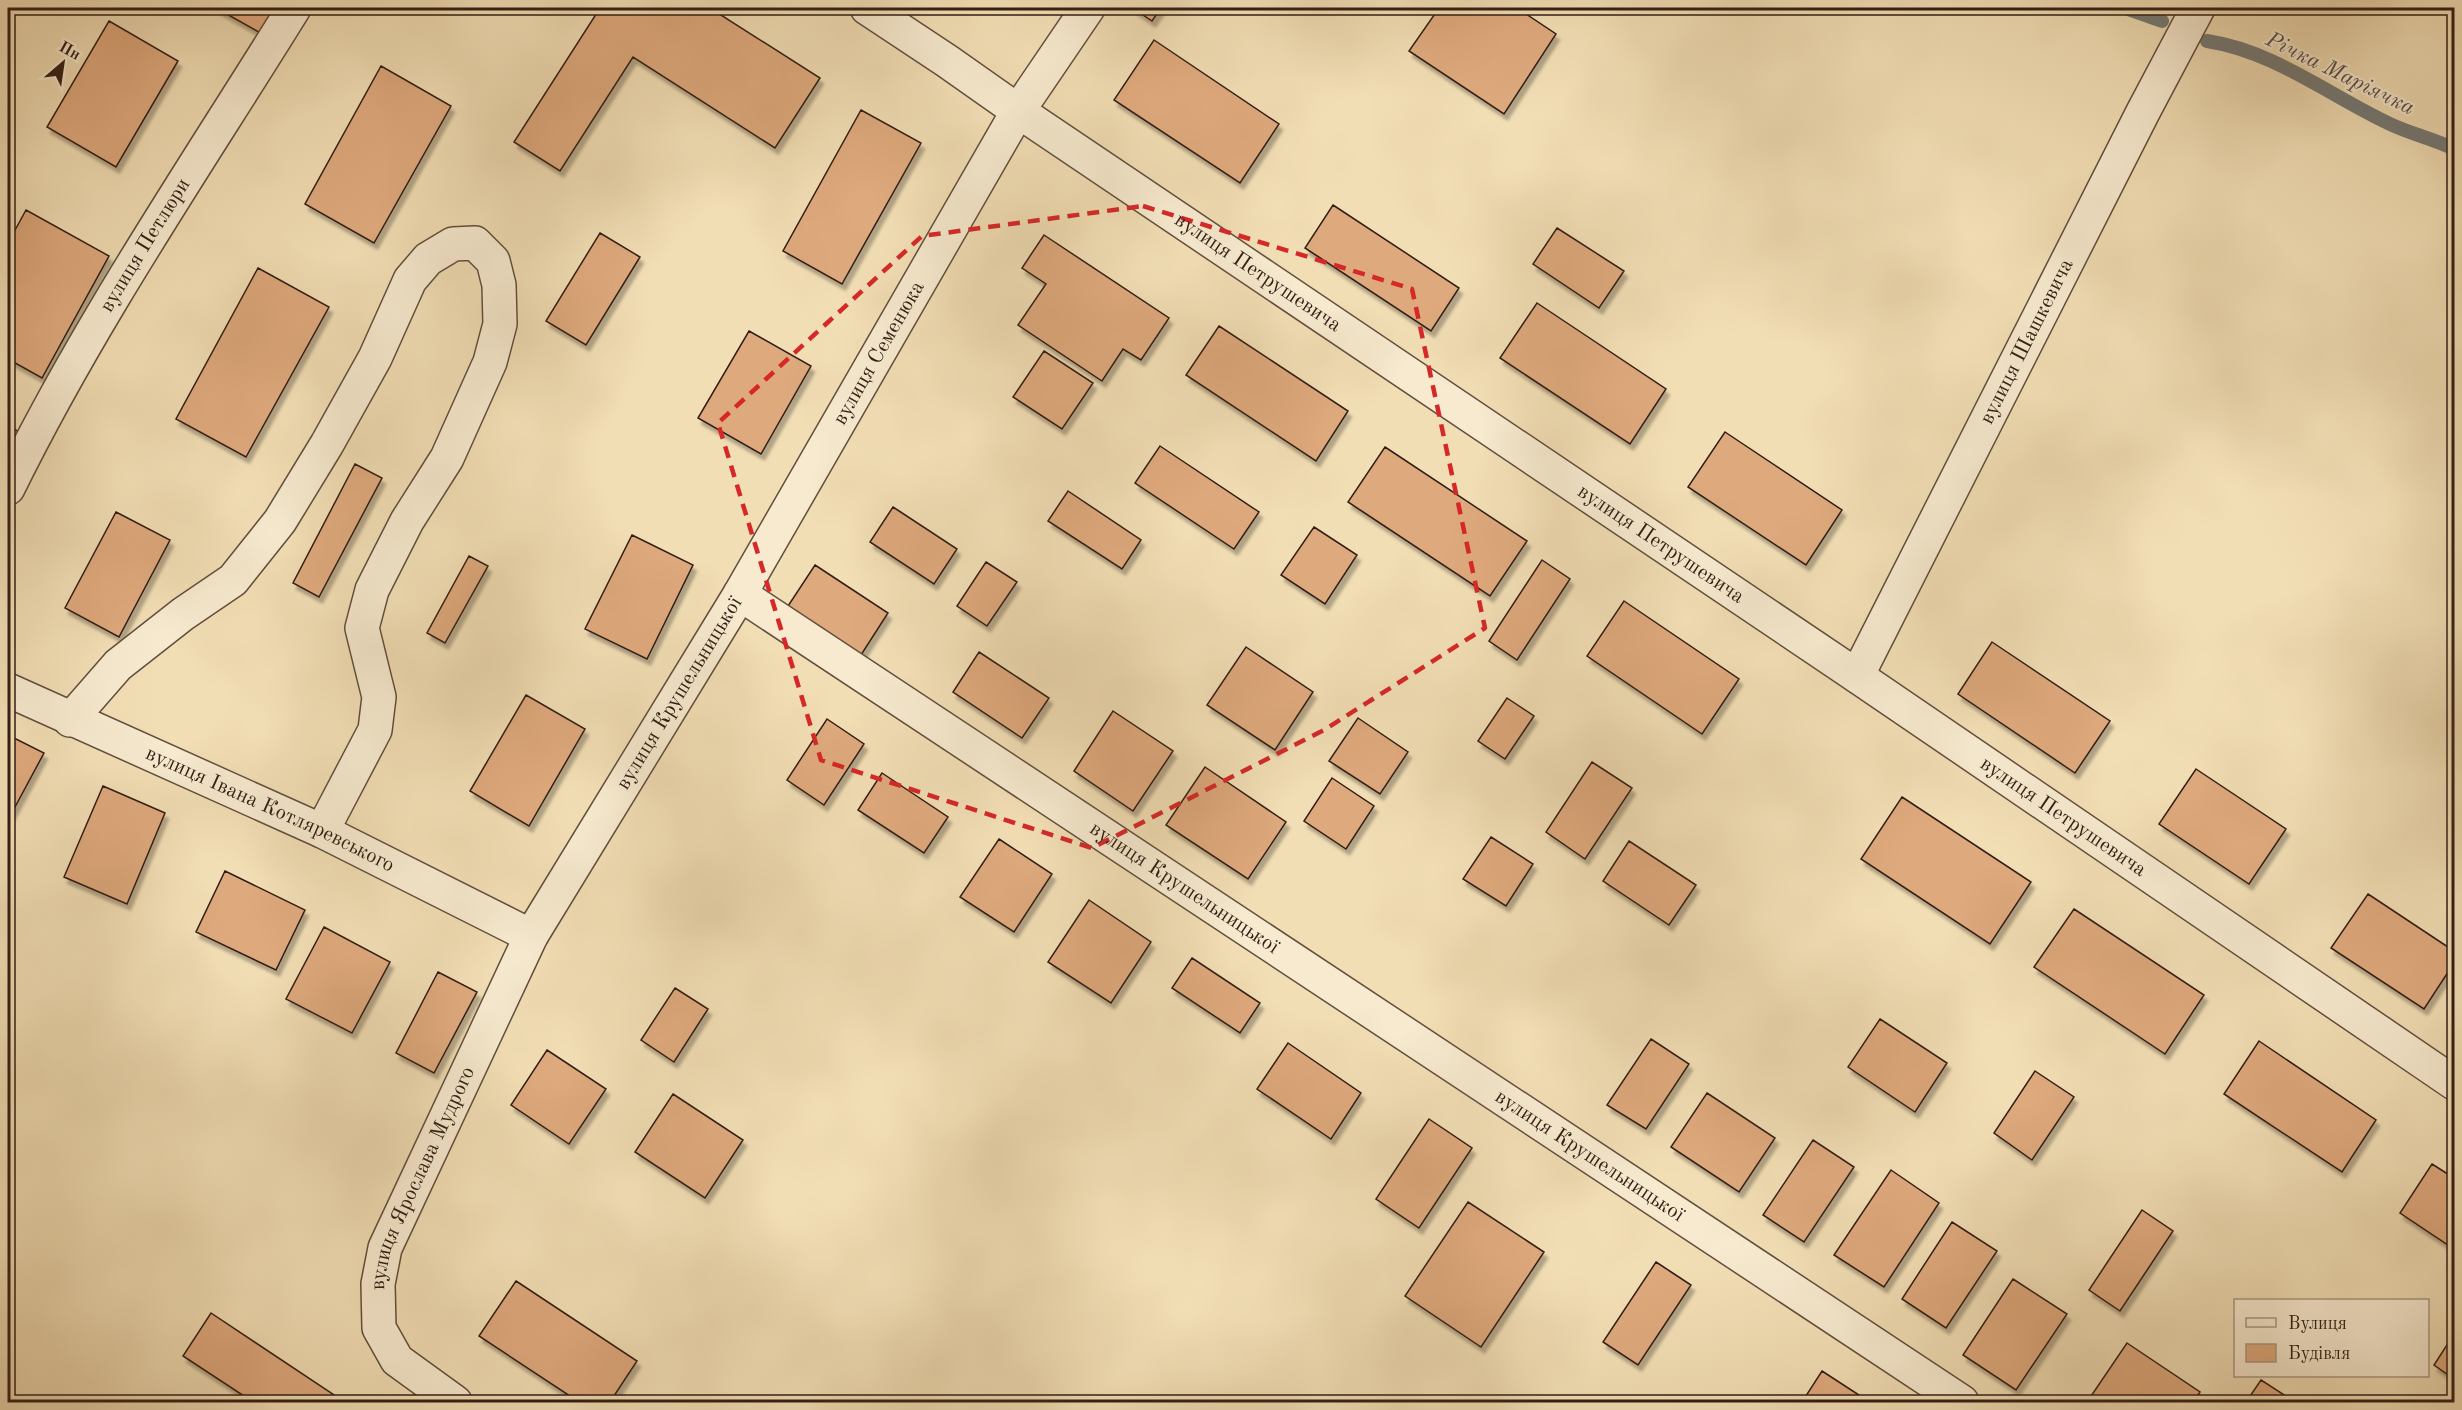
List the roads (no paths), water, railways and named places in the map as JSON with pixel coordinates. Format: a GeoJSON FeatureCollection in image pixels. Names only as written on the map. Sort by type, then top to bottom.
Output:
{"type":"FeatureCollection","features":[{"type":"Feature","properties":{"kind":"street","name":"вулиця Петлюри"},"geometry":{"type":"LineString","coordinates":[[8,488],[37,429],[131,267],[294,8]]}},
{"type":"Feature","properties":{"kind":"street","name":"вулиця Петрушевича"},"geometry":{"type":"LineString","coordinates":[[867,8],[1857,676],[2454,1083]]}},
{"type":"Feature","properties":{"kind":"street","name":"вулиця Семенюка"},"geometry":{"type":"LineString","coordinates":[[740,594],[1017,111],[1088,8]]}},
{"type":"Feature","properties":{"kind":"street","name":"вулиця Шашкевича"},"geometry":{"type":"LineString","coordinates":[[1857,676],[2132,133],[2198,8]]}},
{"type":"Feature","properties":{"kind":"street"},"geometry":{"type":"LineString","coordinates":[[70,720],[118,664],[183,614],[233,580],[280,521],[327,444],[375,358],[410,280],[428,259],[453,244],[475,243],[493,261],[499,285],[500,324],[490,362],[447,458],[407,520],[372,590],[362,628],[379,697],[375,730],[322,831]]}},
{"type":"Feature","properties":{"kind":"street","name":"вулиця Крушельницької"},"geometry":{"type":"LineString","coordinates":[[531,936],[740,594],[1962,1402]]}},
{"type":"Feature","properties":{"kind":"street","name":"вулиця Івана Котляревського"},"geometry":{"type":"LineString","coordinates":[[8,690],[70,720],[322,831],[531,936]]}},
{"type":"Feature","properties":{"kind":"street","name":"вулиця Ярослава Мудрого"},"geometry":{"type":"LineString","coordinates":[[455,1402],[397,1360],[379,1328],[378,1284],[386,1248],[531,936]]}},
{"type":"Feature","properties":{"kind":"waterway"},"geometry":{"type":"LineString","coordinates":[[2125,8],[2162,21]]}},
{"type":"Feature","properties":{"kind":"waterway","name":"Річка Маріячка"},"geometry":{"type":"LineString","coordinates":[[2207,41],[2232,46],[2279,64],[2390,124],[2454,149]]}}]}
